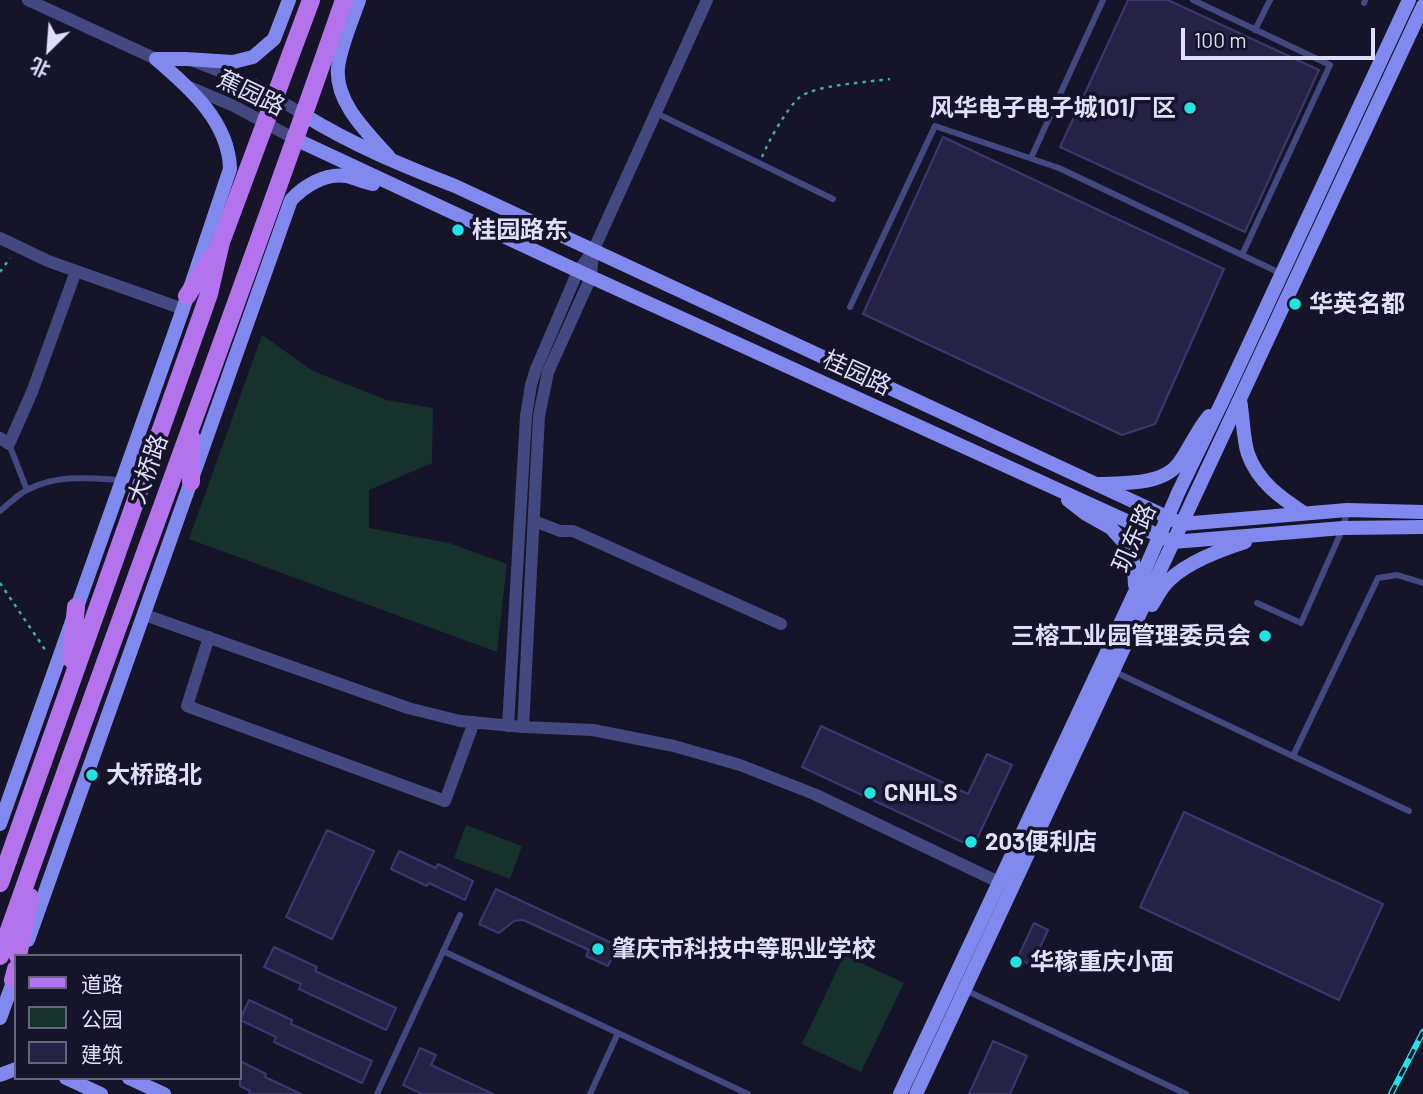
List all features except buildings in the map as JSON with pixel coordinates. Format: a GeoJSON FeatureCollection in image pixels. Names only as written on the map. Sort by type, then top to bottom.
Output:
{"type":"FeatureCollection","features":[{"type":"Feature","properties":{"kind":"main road"},"geometry":{"type":"LineString","coordinates":[[156,59],[233,62],[253,57],[274,39],[289,0]]}},
{"type":"Feature","properties":{"kind":"main road","name":"大桥路"},"geometry":{"type":"LineString","coordinates":[[0,883],[209,294],[221,242],[311,0]]}},
{"type":"Feature","properties":{"kind":"main road","name":"大桥路"},"geometry":{"type":"LineString","coordinates":[[0,956],[344,0]]}},
{"type":"Feature","properties":{"kind":"main road"},"geometry":{"type":"LineString","coordinates":[[359,0],[337,72],[343,98],[354,119],[394,163]]}},
{"type":"Feature","properties":{"kind":"main road","name":"玑东路"},"geometry":{"type":"LineString","coordinates":[[916,1094],[958,987],[1107,668],[1159,536],[1409,0]]}},
{"type":"Feature","properties":{"kind":"main road","name":"玑东路"},"geometry":{"type":"LineString","coordinates":[[1107,668],[1135,623],[1423,6]]}},
{"type":"Feature","properties":{"kind":"main road"},"geometry":{"type":"LineString","coordinates":[[0,824],[230,169],[223,137],[208,110],[187,86],[156,59]]}},
{"type":"Feature","properties":{"kind":"main road","name":"桂园路"},"geometry":{"type":"LineString","coordinates":[[304,115],[334,134],[394,163],[454,186],[1182,524]]}},
{"type":"Feature","properties":{"kind":"main road","name":"桂园路"},"geometry":{"type":"LineString","coordinates":[[295,139],[1173,542],[1343,528],[1423,527]]}},
{"type":"Feature","properties":{"kind":"main road"},"geometry":{"type":"LineString","coordinates":[[21,954],[145,615],[291,200],[300,190],[334,176],[345,176],[415,196]]}},
{"type":"Feature","properties":{"kind":"main road"},"geometry":{"type":"LineString","coordinates":[[185,303],[221,242]]}},
{"type":"Feature","properties":{"kind":"main road"},"geometry":{"type":"LineString","coordinates":[[1240,398],[1248,453],[1257,472],[1269,487],[1304,513]]}},
{"type":"Feature","properties":{"kind":"main road"},"geometry":{"type":"LineString","coordinates":[[1095,484],[1136,483],[1159,477],[1178,465],[1202,424],[1223,400]]}},
{"type":"Feature","properties":{"kind":"main road"},"geometry":{"type":"LineString","coordinates":[[191,422],[191,482]]}},
{"type":"Feature","properties":{"kind":"main road"},"geometry":{"type":"LineString","coordinates":[[1050,486],[1086,514],[1111,528],[1130,549],[1136,590]]}},
{"type":"Feature","properties":{"kind":"main road"},"geometry":{"type":"LineString","coordinates":[[1182,524],[1347,510],[1423,512]]}},
{"type":"Feature","properties":{"kind":"main road"},"geometry":{"type":"LineString","coordinates":[[1135,623],[1148,611],[1165,584],[1192,564],[1223,549],[1270,534]]}},
{"type":"Feature","properties":{"kind":"main road"},"geometry":{"type":"LineString","coordinates":[[69,686],[76,607]]}},
{"type":"Feature","properties":{"kind":"main road"},"geometry":{"type":"LineString","coordinates":[[20,954],[42,836]]}},
{"type":"Feature","properties":{"kind":"main road"},"geometry":{"type":"LineString","coordinates":[[0,1018],[14,980]]}},
{"type":"Feature","properties":{"kind":"main road","name":"玑东路"},"geometry":{"type":"LineString","coordinates":[[900,1094],[958,987]]}},
{"type":"Feature","properties":{"kind":"main road"},"geometry":{"type":"LineString","coordinates":[[70,1080],[101,1094]]}},
{"type":"Feature","properties":{"kind":"main road"},"geometry":{"type":"LineString","coordinates":[[133,1080],[164,1094]]}},
{"type":"Feature","properties":{"kind":"street"},"geometry":{"type":"LineString","coordinates":[[28,0],[156,59]]}},
{"type":"Feature","properties":{"kind":"street"},"geometry":{"type":"LineString","coordinates":[[523,727],[540,416],[544,386],[593,251],[707,0]]}},
{"type":"Feature","properties":{"kind":"street"},"geometry":{"type":"LineString","coordinates":[[186,59],[255,85],[304,115]]}},
{"type":"Feature","properties":{"kind":"street","name":"蕉园路"},"geometry":{"type":"LineString","coordinates":[[187,86],[233,106],[295,139]]}},
{"type":"Feature","properties":{"kind":"street"},"geometry":{"type":"LineString","coordinates":[[0,238],[76,271],[185,303]]}},
{"type":"Feature","properties":{"kind":"street"},"geometry":{"type":"LineString","coordinates":[[4,441],[32,392],[76,271]]}},
{"type":"Feature","properties":{"kind":"street"},"geometry":{"type":"LineString","coordinates":[[508,726],[528,401],[536,369],[585,274]]}},
{"type":"Feature","properties":{"kind":"street"},"geometry":{"type":"LineString","coordinates":[[534,521],[560,531],[573,531],[780,624]]}},
{"type":"Feature","properties":{"kind":"street"},"geometry":{"type":"LineString","coordinates":[[145,615],[408,708],[460,721],[593,730],[674,746],[740,765],[814,794],[1005,885]]}},
{"type":"Feature","properties":{"kind":"street"},"geometry":{"type":"LineString","coordinates":[[209,637],[187,706],[445,801],[474,722]]}},
{"type":"Feature","properties":{"kind":"lane"},"geometry":{"type":"LineString","coordinates":[[1031,158],[1103,0]]}},
{"type":"Feature","properties":{"kind":"lane"},"geometry":{"type":"LineString","coordinates":[[1193,0],[1330,65],[1242,255]]}},
{"type":"Feature","properties":{"kind":"lane"},"geometry":{"type":"LineString","coordinates":[[1255,30],[1270,0]]}},
{"type":"Feature","properties":{"kind":"lane"},"geometry":{"type":"LineString","coordinates":[[656,113],[833,198]]}},
{"type":"Feature","properties":{"kind":"lane"},"geometry":{"type":"LineString","coordinates":[[850,307],[935,126],[1059,168],[1282,274]]}},
{"type":"Feature","properties":{"kind":"lane"},"geometry":{"type":"LineString","coordinates":[[4,441],[27,490]]}},
{"type":"Feature","properties":{"kind":"lane"},"geometry":{"type":"LineString","coordinates":[[0,511],[27,490],[53,480],[121,480]]}},
{"type":"Feature","properties":{"kind":"lane"},"geometry":{"type":"LineString","coordinates":[[1257,603],[1301,623],[1343,528],[1347,510]]}},
{"type":"Feature","properties":{"kind":"lane"},"geometry":{"type":"LineString","coordinates":[[1293,756],[1378,578],[1397,575],[1423,583]]}},
{"type":"Feature","properties":{"kind":"lane"},"geometry":{"type":"LineString","coordinates":[[1107,668],[1409,811]]}},
{"type":"Feature","properties":{"kind":"lane"},"geometry":{"type":"LineString","coordinates":[[377,1094],[460,915]]}},
{"type":"Feature","properties":{"kind":"lane"},"geometry":{"type":"LineString","coordinates":[[443,951],[748,1094]]}},
{"type":"Feature","properties":{"kind":"lane"},"geometry":{"type":"LineString","coordinates":[[958,987],[1186,1094]]}},
{"type":"Feature","properties":{"kind":"lane"},"geometry":{"type":"LineString","coordinates":[[590,1094],[618,1033]]}},
{"type":"Feature","properties":{"kind":"path"},"geometry":{"type":"LineString","coordinates":[[760,163],[766,147],[800,97],[812,90],[890,79]]}},
{"type":"Feature","properties":{"kind":"path"},"geometry":{"type":"LineString","coordinates":[[0,272],[17,246]]}},
{"type":"Feature","properties":{"kind":"path"},"geometry":{"type":"LineString","coordinates":[[0,583],[55,666]]}},
{"type":"Feature","properties":{"kind":"green space"},"geometry":{"type":"Polygon","coordinates":[[[262,335],[313,371],[387,400],[433,408],[432,463],[369,490],[369,528],[449,543],[507,564],[497,652],[189,539],[262,335]]]}},
{"type":"Feature","properties":{"kind":"green space"},"geometry":{"type":"Polygon","coordinates":[[[466,825],[522,846],[510,879],[454,858],[466,825]]]}},
{"type":"Feature","properties":{"kind":"green space"},"geometry":{"type":"Polygon","coordinates":[[[844,955],[904,983],[861,1072],[802,1044],[844,955]]]}},
{"type":"Feature","properties":{"kind":"railway"},"geometry":{"type":"LineString","coordinates":[[1391,1094],[1423,1032]]}},
{"type":"Feature","properties":{"kind":"place","name":"风华电子电子城101厂区"},"geometry":{"type":"Point","coordinates":[1190,108]}},
{"type":"Feature","properties":{"kind":"place","name":"桂园路东"},"geometry":{"type":"Point","coordinates":[458,230]}},
{"type":"Feature","properties":{"kind":"place","name":"华英名都"},"geometry":{"type":"Point","coordinates":[1295,304]}},
{"type":"Feature","properties":{"kind":"place","name":"三榕工业园管理委员会"},"geometry":{"type":"Point","coordinates":[1265,636]}},
{"type":"Feature","properties":{"kind":"place","name":"大桥路北"},"geometry":{"type":"Point","coordinates":[92,775]}},
{"type":"Feature","properties":{"kind":"place","name":"CNHLS"},"geometry":{"type":"Point","coordinates":[870,793]}},
{"type":"Feature","properties":{"kind":"place","name":"203便利店"},"geometry":{"type":"Point","coordinates":[971,842]}},
{"type":"Feature","properties":{"kind":"place","name":"肇庆市科技中等职业学校"},"geometry":{"type":"Point","coordinates":[598,949]}},
{"type":"Feature","properties":{"kind":"place","name":"华稼重庆小面"},"geometry":{"type":"Point","coordinates":[1016,962]}}]}
